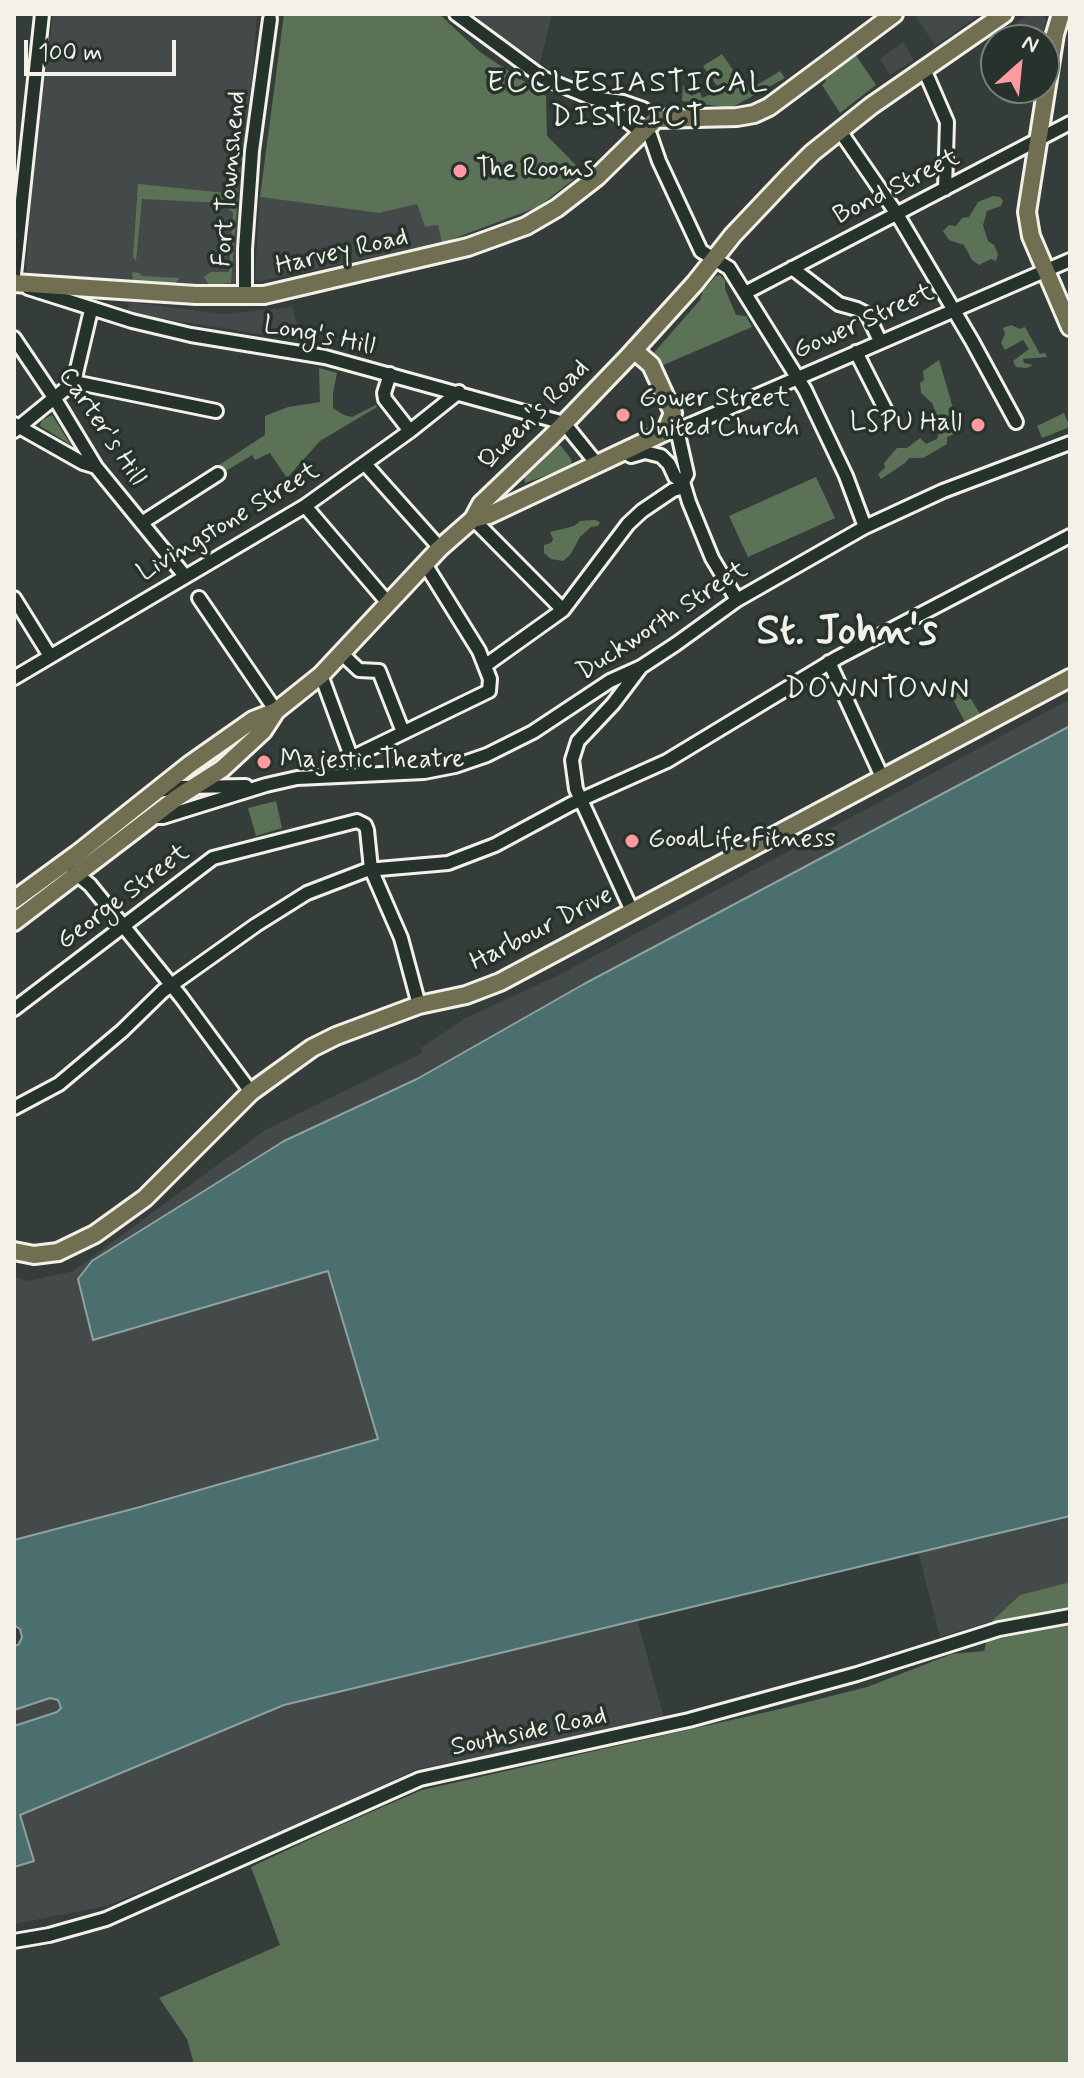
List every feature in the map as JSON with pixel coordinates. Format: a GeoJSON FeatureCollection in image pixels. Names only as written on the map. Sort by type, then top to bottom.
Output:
{"type":"FeatureCollection","features":[{"type":"Feature","properties":{"kind":"main road"},"geometry":{"type":"LineString","coordinates":[[656,119],[754,114],[793,90],[894,14]]}},
{"type":"Feature","properties":{"kind":"main road","name":"Queen's Road"},"geometry":{"type":"LineString","coordinates":[[473,519],[481,504],[634,350],[787,178],[840,131],[1004,14]]}},
{"type":"Feature","properties":{"kind":"main road"},"geometry":{"type":"LineString","coordinates":[[1044,104],[1027,212],[1031,236],[1070,327]]}},
{"type":"Feature","properties":{"kind":"main road","name":"Harvey Road"},"geometry":{"type":"LineString","coordinates":[[14,283],[245,296],[290,290],[453,252],[526,226],[557,208],[597,177],[656,119]]}},
{"type":"Feature","properties":{"kind":"main road"},"geometry":{"type":"LineString","coordinates":[[634,350],[651,365],[675,421]]}},
{"type":"Feature","properties":{"kind":"main road","name":"Gower Street"},"geometry":{"type":"LineString","coordinates":[[473,519],[489,515],[624,452],[665,432],[675,421]]}},
{"type":"Feature","properties":{"kind":"main road"},"geometry":{"type":"LineString","coordinates":[[514,472],[515,488],[532,495]]}},
{"type":"Feature","properties":{"kind":"main road"},"geometry":{"type":"LineString","coordinates":[[14,900],[189,765],[253,720],[276,711],[321,675],[440,548],[473,519]]}},
{"type":"Feature","properties":{"kind":"main road","name":"Harbour Drive"},"geometry":{"type":"LineString","coordinates":[[14,1251],[34,1255],[58,1252],[105,1227],[155,1189],[251,1092],[295,1058],[322,1042],[419,1005],[482,990],[1070,678]]}},
{"type":"Feature","properties":{"kind":"main road"},"geometry":{"type":"LineString","coordinates":[[14,922],[152,817],[211,777],[263,731],[276,711]]}},
{"type":"Feature","properties":{"kind":"street"},"geometry":{"type":"LineString","coordinates":[[14,275],[42,14]]}},
{"type":"Feature","properties":{"kind":"street"},"geometry":{"type":"LineString","coordinates":[[456,14],[543,78],[602,101],[623,102],[643,109],[656,119]]}},
{"type":"Feature","properties":{"kind":"street","name":"Fort Townshend"},"geometry":{"type":"LineString","coordinates":[[245,296],[252,151],[270,19]]}},
{"type":"Feature","properties":{"kind":"street"},"geometry":{"type":"LineString","coordinates":[[924,69],[947,122],[945,189]]}},
{"type":"Feature","properties":{"kind":"street"},"geometry":{"type":"LineString","coordinates":[[602,101],[641,132],[650,135],[701,251],[729,268],[797,378],[834,450],[865,527]]}},
{"type":"Feature","properties":{"kind":"street","name":"Bond Street"},"geometry":{"type":"LineString","coordinates":[[745,293],[1070,123]]}},
{"type":"Feature","properties":{"kind":"street"},"geometry":{"type":"LineString","coordinates":[[840,131],[897,214],[1016,422]]}},
{"type":"Feature","properties":{"kind":"street","name":"Gower Street"},"geometry":{"type":"LineString","coordinates":[[675,421],[797,378],[1070,260]]}},
{"type":"Feature","properties":{"kind":"street"},"geometry":{"type":"LineString","coordinates":[[792,268],[839,304],[867,314],[880,341]]}},
{"type":"Feature","properties":{"kind":"street","name":"Long's Hill"},"geometry":{"type":"LineString","coordinates":[[14,283],[91,310],[191,335],[309,353],[564,423]]}},
{"type":"Feature","properties":{"kind":"street"},"geometry":{"type":"LineString","coordinates":[[91,310],[74,382],[16,427],[96,467]]}},
{"type":"Feature","properties":{"kind":"street","name":"Carter's Hill"},"geometry":{"type":"LineString","coordinates":[[14,338],[96,467],[185,576]]}},
{"type":"Feature","properties":{"kind":"street"},"geometry":{"type":"LineString","coordinates":[[856,352],[886,411]]}},
{"type":"Feature","properties":{"kind":"street"},"geometry":{"type":"LineString","coordinates":[[390,374],[385,399],[410,431]]}},
{"type":"Feature","properties":{"kind":"street"},"geometry":{"type":"LineString","coordinates":[[74,382],[216,411]]}},
{"type":"Feature","properties":{"kind":"street","name":"Livingstone Street"},"geometry":{"type":"LineString","coordinates":[[14,678],[305,506],[459,392]]}},
{"type":"Feature","properties":{"kind":"street"},"geometry":{"type":"LineString","coordinates":[[486,665],[563,610],[628,524],[659,498],[684,484],[687,474],[675,421]]}},
{"type":"Feature","properties":{"kind":"street"},"geometry":{"type":"LineString","coordinates":[[564,423],[597,464]]}},
{"type":"Feature","properties":{"kind":"street","name":"Duckworth Street"},"geometry":{"type":"LineString","coordinates":[[152,817],[163,817],[297,778],[424,772],[487,755],[533,732],[610,681],[641,667],[737,600],[865,527],[943,491],[1070,443]]}},
{"type":"Feature","properties":{"kind":"street"},"geometry":{"type":"LineString","coordinates":[[624,452],[631,456],[645,452],[661,456],[669,464],[675,477],[684,484],[712,558],[737,600]]}},
{"type":"Feature","properties":{"kind":"street"},"geometry":{"type":"LineString","coordinates":[[365,464],[440,548]]}},
{"type":"Feature","properties":{"kind":"street"},"geometry":{"type":"LineString","coordinates":[[143,522],[218,474]]}},
{"type":"Feature","properties":{"kind":"street"},"geometry":{"type":"LineString","coordinates":[[305,506],[388,603]]}},
{"type":"Feature","properties":{"kind":"street"},"geometry":{"type":"LineString","coordinates":[[473,519],[563,610]]}},
{"type":"Feature","properties":{"kind":"street"},"geometry":{"type":"LineString","coordinates":[[14,1108],[51,1089],[79,1068],[171,985],[307,893],[371,869],[436,865],[460,860],[495,845],[695,745],[829,662],[1070,536]]}},
{"type":"Feature","properties":{"kind":"street"},"geometry":{"type":"LineString","coordinates":[[353,757],[489,691],[486,665],[425,564]]}},
{"type":"Feature","properties":{"kind":"street"},"geometry":{"type":"LineString","coordinates":[[14,598],[50,656]]}},
{"type":"Feature","properties":{"kind":"street"},"geometry":{"type":"LineString","coordinates":[[199,598],[276,711]]}},
{"type":"Feature","properties":{"kind":"street"},"geometry":{"type":"LineString","coordinates":[[342,654],[359,670],[379,671],[403,732]]}},
{"type":"Feature","properties":{"kind":"street"},"geometry":{"type":"LineString","coordinates":[[829,662],[882,777]]}},
{"type":"Feature","properties":{"kind":"street"},"geometry":{"type":"LineString","coordinates":[[632,911],[595,833],[572,770],[575,747],[641,667]]}},
{"type":"Feature","properties":{"kind":"street"},"geometry":{"type":"LineString","coordinates":[[321,675],[353,757],[353,774]]}},
{"type":"Feature","properties":{"kind":"street","name":"Duckworth Street"},"geometry":{"type":"LineString","coordinates":[[158,791],[266,785]]}},
{"type":"Feature","properties":{"kind":"street","name":"George Street"},"geometry":{"type":"LineString","coordinates":[[14,1009],[213,858],[357,821],[365,825],[371,869]]}},
{"type":"Feature","properties":{"kind":"street"},"geometry":{"type":"LineString","coordinates":[[64,863],[90,885],[171,985],[251,1092]]}},
{"type":"Feature","properties":{"kind":"street"},"geometry":{"type":"LineString","coordinates":[[371,869],[401,938],[419,1005]]}},
{"type":"Feature","properties":{"kind":"street","name":"Southside Road"},"geometry":{"type":"LineString","coordinates":[[14,1941],[106,1919],[420,1779],[689,1720],[857,1674],[999,1629],[1070,1616]]}},
{"type":"Feature","properties":{"kind":"shaded area"},"geometry":{"type":"Polygon","coordinates":[[[53,14],[257,14],[236,290],[37,277],[26,270],[32,181],[53,14]]]}},
{"type":"Feature","properties":{"kind":"shaded area"},"geometry":{"type":"Polygon","coordinates":[[[472,14],[552,14],[540,63],[505,39],[472,14]]]}},
{"type":"Feature","properties":{"kind":"shaded area"},"geometry":{"type":"Polygon","coordinates":[[[915,14],[981,14],[935,46],[915,14]]]}},
{"type":"Feature","properties":{"kind":"shaded area"},"geometry":{"type":"Polygon","coordinates":[[[1029,14],[1044,14],[1046,21],[1045,24],[1015,24],[1029,14]]]}},
{"type":"Feature","properties":{"kind":"shaded area"},"geometry":{"type":"Polygon","coordinates":[[[903,42],[914,60],[890,75],[880,59],[903,42]]]}},
{"type":"Feature","properties":{"kind":"shaded area"},"geometry":{"type":"Polygon","coordinates":[[[260,197],[379,213],[417,204],[438,224],[442,243],[260,281],[255,278],[260,197]]]}},
{"type":"Feature","properties":{"kind":"shaded area"},"geometry":{"type":"Polygon","coordinates":[[[129,302],[224,314],[292,307],[302,341],[153,317],[127,311],[129,302]]]}},
{"type":"Feature","properties":{"kind":"shaded area"},"geometry":{"type":"Polygon","coordinates":[[[1070,699],[1070,726],[584,984],[417,1079],[284,1141],[92,1261],[93,1340],[328,1270],[378,1439],[14,1540],[14,1277],[29,1281],[73,1271],[265,1130],[422,1053],[421,1048],[466,1018],[561,974],[1070,699]]]}},
{"type":"Feature","properties":{"kind":"shaded area"},"geometry":{"type":"Polygon","coordinates":[[[1070,1516],[1070,1582],[1020,1595],[992,1621],[940,1637],[918,1552],[1070,1516]]]}},
{"type":"Feature","properties":{"kind":"shaded area"},"geometry":{"type":"Polygon","coordinates":[[[637,1619],[664,1718],[414,1770],[320,1815],[107,1906],[14,1924],[14,1867],[34,1861],[20,1815],[284,1705],[637,1619]]]}},
{"type":"Feature","properties":{"kind":"shaded area"},"geometry":{"type":"Polygon","coordinates":[[[50,1698],[58,1700],[59,1711],[14,1726],[14,1710],[50,1698]]]}},
{"type":"Feature","properties":{"kind":"green space"},"geometry":{"type":"Polygon","coordinates":[[[284,14],[439,14],[480,52],[546,96],[547,136],[583,172],[538,207],[442,243],[438,225],[425,227],[417,204],[379,213],[260,197],[284,14]]]}},
{"type":"Feature","properties":{"kind":"green space"},"geometry":{"type":"Polygon","coordinates":[[[722,54],[745,87],[752,83],[755,86],[780,71],[785,78],[731,108],[682,101],[683,85],[691,96],[700,92],[702,98],[720,90],[703,66],[722,54]]]}},
{"type":"Feature","properties":{"kind":"green space"},"geometry":{"type":"Polygon","coordinates":[[[855,54],[876,85],[840,113],[822,85],[855,54]]]}},
{"type":"Feature","properties":{"kind":"green space"},"geometry":{"type":"Polygon","coordinates":[[[138,184],[226,193],[227,185],[238,190],[231,283],[209,285],[204,277],[210,272],[229,272],[233,213],[224,203],[142,199],[136,261],[133,257],[138,184]]]}},
{"type":"Feature","properties":{"kind":"green space"},"geometry":{"type":"Polygon","coordinates":[[[993,196],[1003,201],[1001,206],[987,211],[983,225],[988,241],[998,254],[996,261],[991,259],[979,265],[972,260],[964,245],[949,240],[943,231],[949,225],[956,226],[962,218],[969,217],[978,202],[993,196]]]}},
{"type":"Feature","properties":{"kind":"green space"},"geometry":{"type":"Polygon","coordinates":[[[132,272],[142,276],[180,278],[174,284],[133,281],[132,272]]]}},
{"type":"Feature","properties":{"kind":"green space"},"geometry":{"type":"Polygon","coordinates":[[[720,275],[725,280],[725,289],[736,315],[746,316],[752,327],[661,366],[651,356],[700,300],[703,291],[720,275]]]}},
{"type":"Feature","properties":{"kind":"green space"},"geometry":{"type":"Polygon","coordinates":[[[1011,325],[1020,329],[1025,327],[1040,354],[1045,353],[1047,357],[1023,359],[1024,363],[1033,365],[1016,367],[1013,361],[1029,349],[1023,340],[1005,350],[1001,343],[1005,334],[1003,328],[1011,325]]]}},
{"type":"Feature","properties":{"kind":"green space"},"geometry":{"type":"Polygon","coordinates":[[[939,360],[960,432],[947,437],[947,444],[923,458],[909,458],[881,479],[878,474],[897,448],[907,448],[920,438],[926,444],[937,439],[941,426],[932,403],[921,393],[920,383],[924,380],[923,371],[939,360]]]}},
{"type":"Feature","properties":{"kind":"green space"},"geometry":{"type":"Polygon","coordinates":[[[319,368],[337,373],[333,408],[352,417],[377,407],[320,441],[287,478],[270,453],[255,460],[252,455],[221,474],[216,467],[265,435],[265,416],[288,407],[320,402],[319,368]]]}},
{"type":"Feature","properties":{"kind":"green space"},"geometry":{"type":"Polygon","coordinates":[[[1064,413],[1070,427],[1042,438],[1037,426],[1064,413]]]}},
{"type":"Feature","properties":{"kind":"green space"},"geometry":{"type":"Polygon","coordinates":[[[52,415],[71,445],[40,426],[42,420],[52,415]]]}},
{"type":"Feature","properties":{"kind":"green space"},"geometry":{"type":"Polygon","coordinates":[[[557,445],[571,459],[572,466],[525,483],[524,476],[557,445]]]}},
{"type":"Feature","properties":{"kind":"green space"},"geometry":{"type":"Polygon","coordinates":[[[816,477],[835,518],[748,557],[729,516],[816,477]]]}},
{"type":"Feature","properties":{"kind":"green space"},"geometry":{"type":"Polygon","coordinates":[[[580,521],[600,522],[598,526],[591,527],[580,537],[563,561],[551,559],[544,553],[544,545],[553,539],[550,532],[574,526],[580,521]]]}},
{"type":"Feature","properties":{"kind":"green space"},"geometry":{"type":"Polygon","coordinates":[[[960,692],[971,699],[980,714],[965,722],[950,694],[960,692]]]}},
{"type":"Feature","properties":{"kind":"green space"},"geometry":{"type":"Polygon","coordinates":[[[276,801],[282,828],[256,836],[248,808],[276,801]]]}},
{"type":"Feature","properties":{"kind":"green space"},"geometry":{"type":"Polygon","coordinates":[[[1070,1582],[1070,2064],[194,2064],[187,2039],[159,1998],[280,1945],[251,1867],[332,1829],[422,1790],[780,1709],[867,1687],[952,1654],[984,1651],[992,1621],[1020,1595],[1070,1582]]]}},
{"type":"Feature","properties":{"kind":"water"},"geometry":{"type":"Polygon","coordinates":[[[1070,726],[1070,1516],[284,1705],[20,1815],[34,1861],[14,1867],[14,1726],[61,1708],[58,1700],[50,1698],[14,1710],[14,1647],[22,1637],[20,1629],[14,1625],[14,1540],[378,1439],[328,1271],[93,1340],[78,1279],[92,1261],[284,1141],[417,1079],[584,984],[1070,726]]]}},
{"type":"Feature","properties":{"kind":"place","name":"The Rooms"},"geometry":{"type":"Point","coordinates":[460,171]}},
{"type":"Feature","properties":{"kind":"place","name":"Gower Street United Church"},"geometry":{"type":"Point","coordinates":[623,415]}},
{"type":"Feature","properties":{"kind":"place","name":"LSPU Hall"},"geometry":{"type":"Point","coordinates":[978,425]}},
{"type":"Feature","properties":{"kind":"place","name":"Majestic Theatre"},"geometry":{"type":"Point","coordinates":[264,762]}},
{"type":"Feature","properties":{"kind":"place","name":"GoodLife Fitness"},"geometry":{"type":"Point","coordinates":[632,841]}},
{"type":"Feature","properties":{"kind":"district","name":"ECCLESIASTICAL DISTRICT"},"geometry":{"type":"Point","coordinates":[628,102]}},
{"type":"Feature","properties":{"kind":"district","name":"St. John's"},"geometry":{"type":"Point","coordinates":[847,634]}},
{"type":"Feature","properties":{"kind":"district","name":"DOWNTOWN"},"geometry":{"type":"Point","coordinates":[878,691]}}]}
